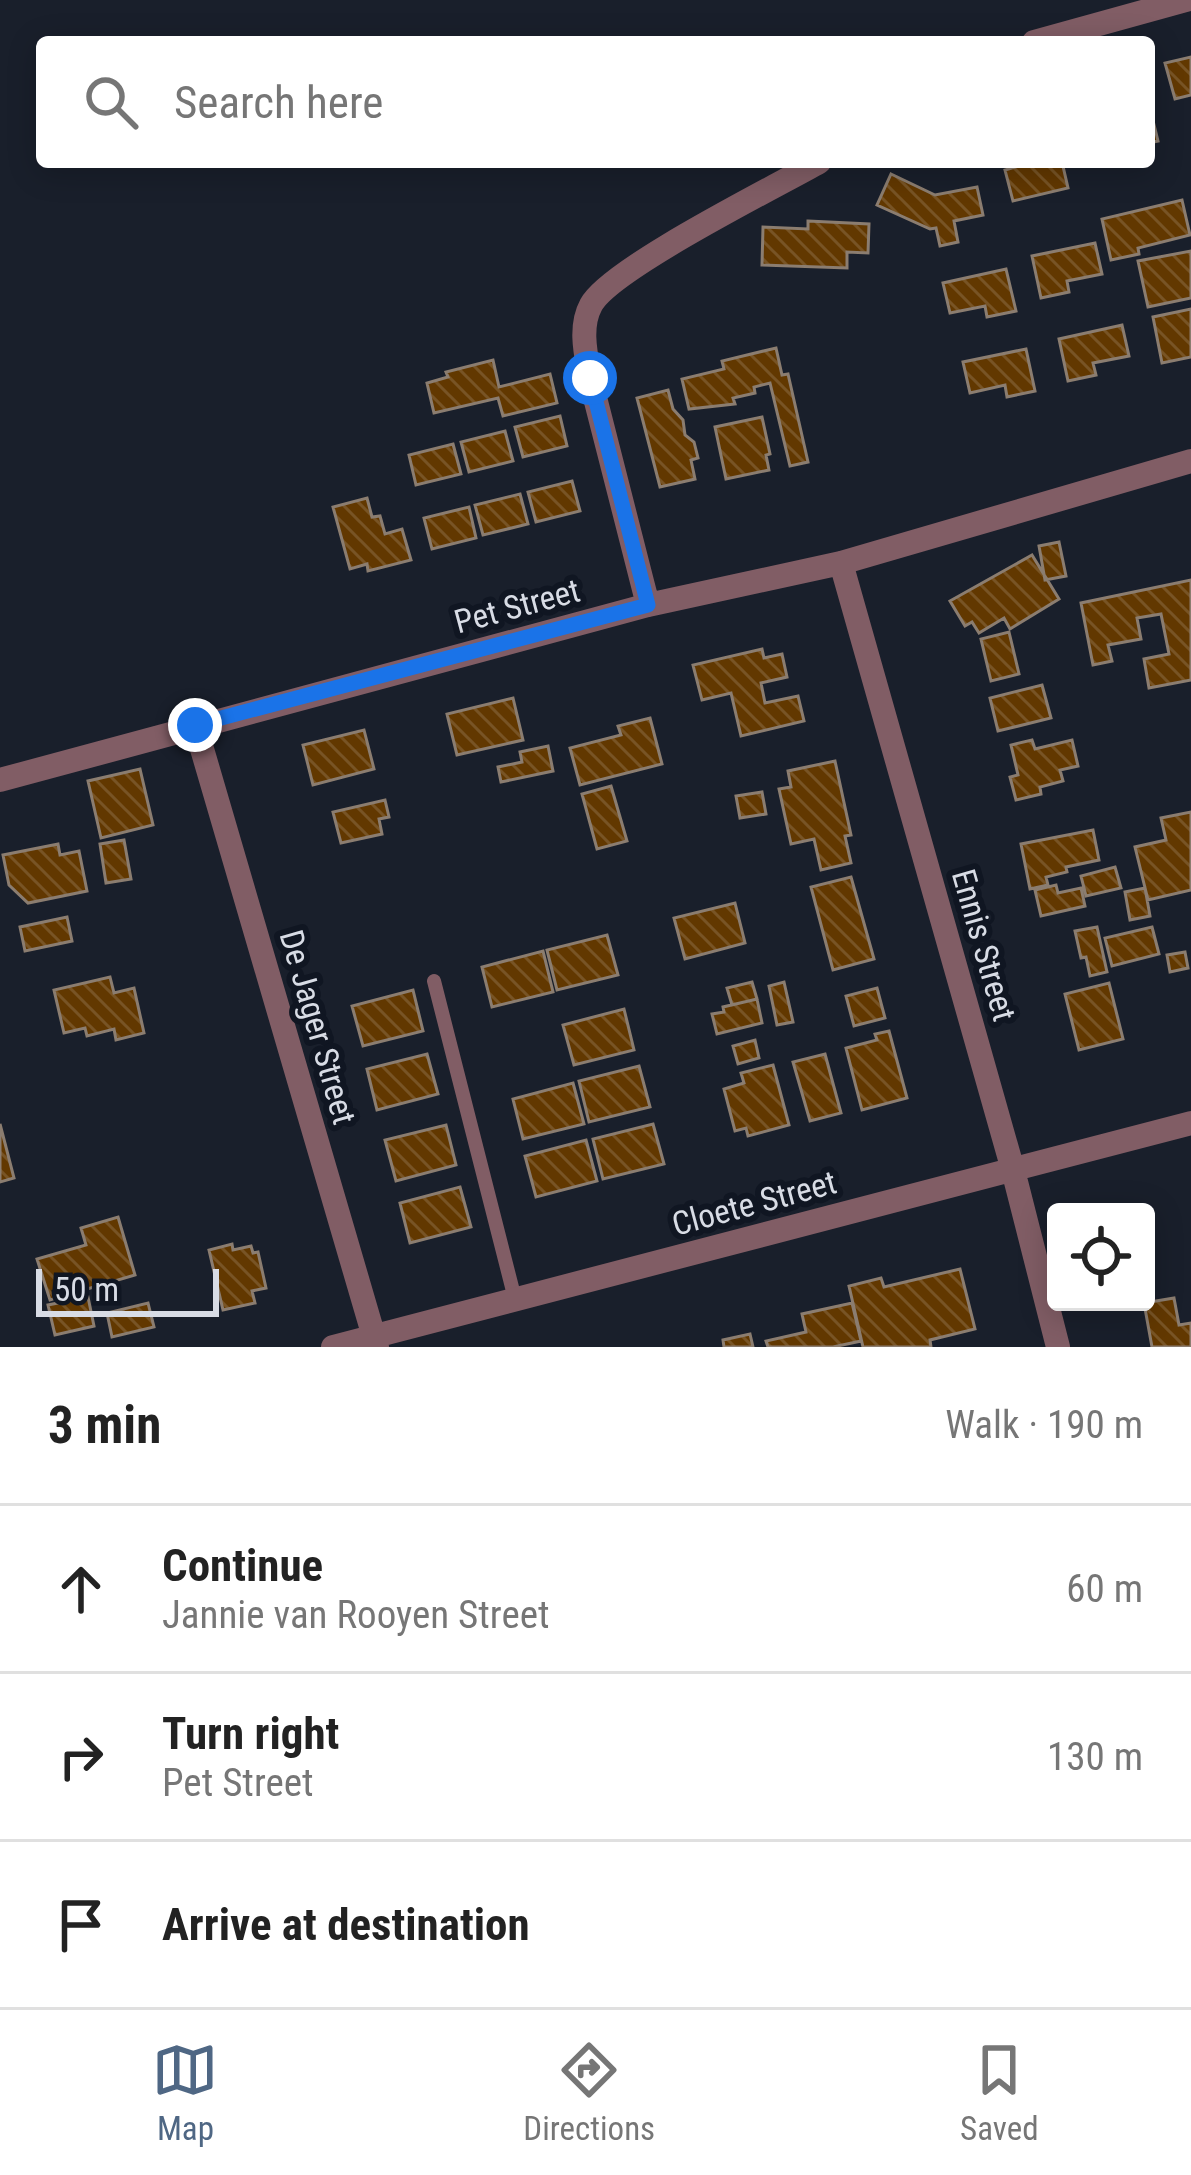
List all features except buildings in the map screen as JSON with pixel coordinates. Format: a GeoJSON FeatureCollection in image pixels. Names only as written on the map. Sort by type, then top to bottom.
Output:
{"type":"FeatureCollection","features":[{"type":"Feature","properties":{"kind":"street"},"geometry":{"type":"LineString","coordinates":[[1056,36],[1186,0]]}},
{"type":"Feature","properties":{"kind":"street"},"geometry":{"type":"LineString","coordinates":[[648,605],[590,378],[584,340],[591,302],[635,266],[808,168]]}},
{"type":"Feature","properties":{"kind":"street","name":"Pet Street"},"geometry":{"type":"LineString","coordinates":[[0,780],[648,605],[842,563],[1191,461]]}},
{"type":"Feature","properties":{"kind":"street","name":"Ennis Street"},"geometry":{"type":"LineString","coordinates":[[842,563],[1058,1347]]}},
{"type":"Feature","properties":{"kind":"street","name":"De Jager Street"},"geometry":{"type":"LineString","coordinates":[[195,725],[376,1341]]}},
{"type":"Feature","properties":{"kind":"street","name":"Cloete Street"},"geometry":{"type":"LineString","coordinates":[[333,1347],[376,1341],[515,1299],[1191,1124]]}},
{"type":"Feature","properties":{"kind":"lane"},"geometry":{"type":"LineString","coordinates":[[434,981],[515,1299]]}},
{"type":"Feature","properties":{"kind":"route"},"geometry":{"type":"LineString","coordinates":[[195,725],[648,605],[590,378]]}}]}
